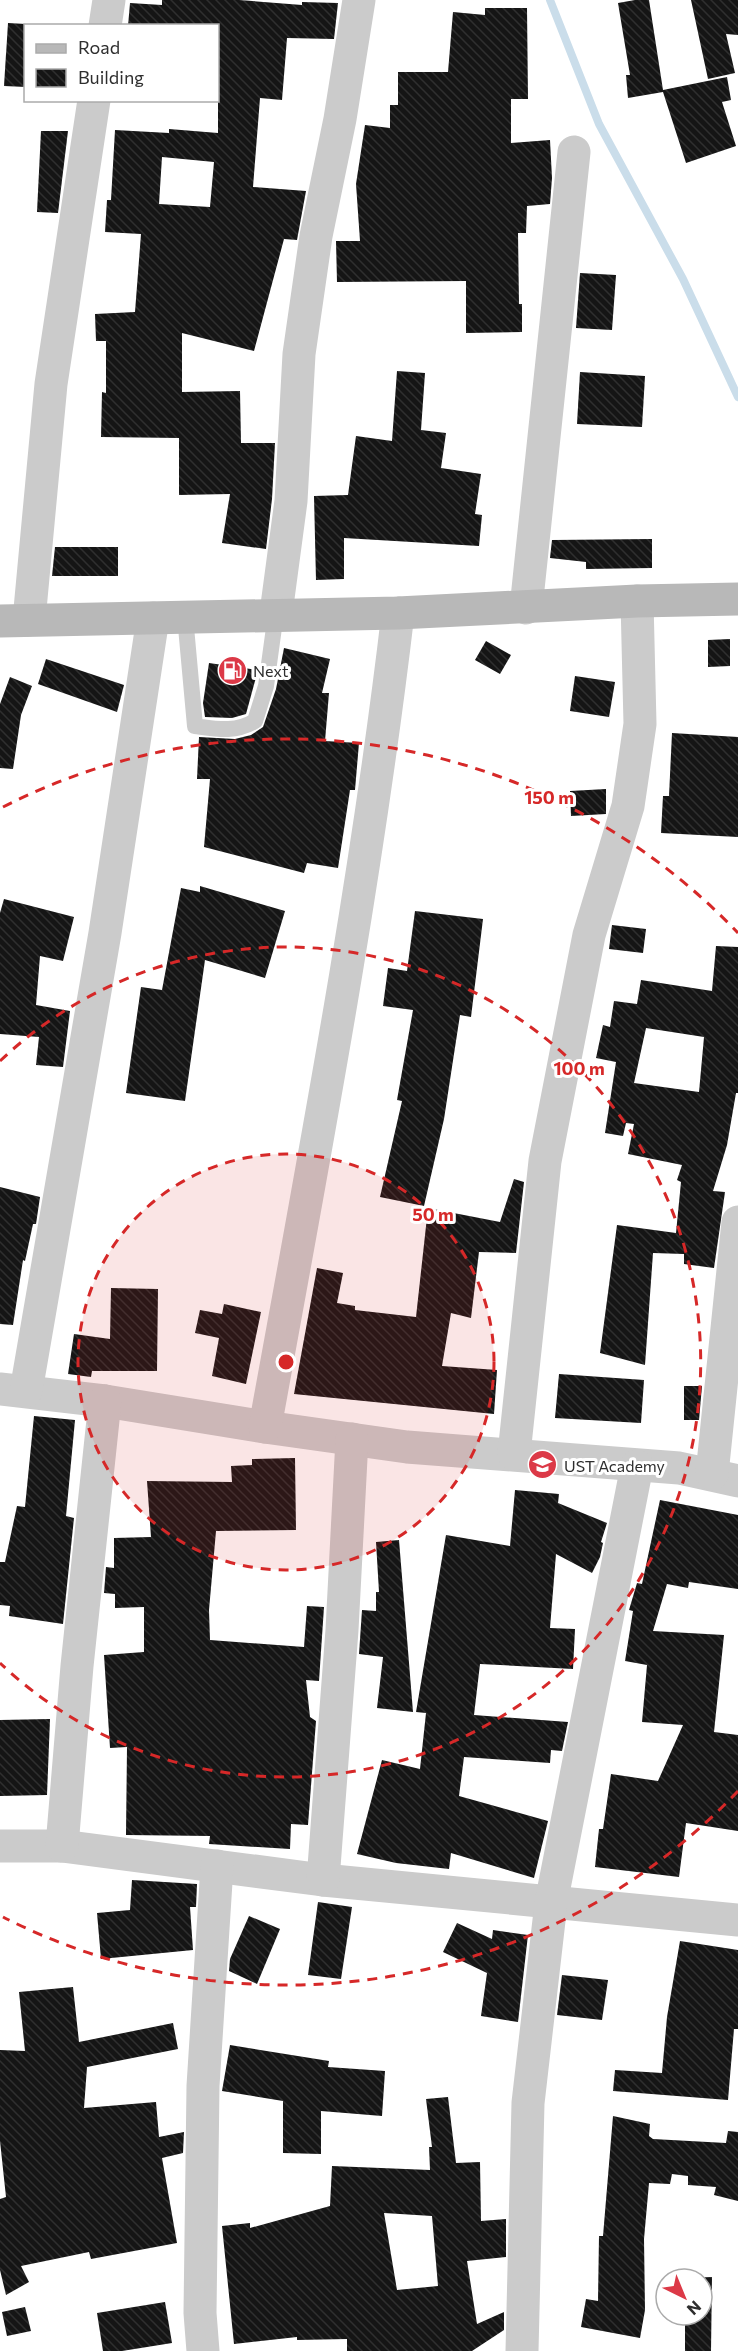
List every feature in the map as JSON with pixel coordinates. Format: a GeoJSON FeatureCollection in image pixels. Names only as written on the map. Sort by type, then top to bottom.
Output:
{"type":"FeatureCollection","features":[{"type":"Feature","properties":{"kind":"main road"},"geometry":{"type":"LineString","coordinates":[[15,621],[276,613],[398,613],[637,601],[738,599]]}},
{"type":"Feature","properties":{"kind":"street"},"geometry":{"type":"LineString","coordinates":[[105,24],[109,0]]}},
{"type":"Feature","properties":{"kind":"street"},"geometry":{"type":"LineString","coordinates":[[276,613],[291,501],[299,354],[316,236],[340,118],[359,0]]}},
{"type":"Feature","properties":{"kind":"street"},"geometry":{"type":"LineString","coordinates":[[15,621],[94,102]]}},
{"type":"Feature","properties":{"kind":"street"},"geometry":{"type":"LineString","coordinates":[[526,608],[574,152]]}},
{"type":"Feature","properties":{"kind":"street"},"geometry":{"type":"LineString","coordinates":[[514,1454],[545,1161],[589,935],[628,806],[640,724],[637,601]]}},
{"type":"Feature","properties":{"kind":"street"},"geometry":{"type":"LineString","coordinates":[[265,1428],[340,1016],[382,751],[398,613]]}},
{"type":"Feature","properties":{"kind":"street"},"geometry":{"type":"LineString","coordinates":[[169,617],[13,1390],[105,1401],[265,1428],[407,1447],[679,1468],[725,1478],[734,1314],[733,1246],[738,1222]]}},
{"type":"Feature","properties":{"kind":"street"},"geometry":{"type":"LineString","coordinates":[[62,1846],[77,1666],[105,1401]]}},
{"type":"Feature","properties":{"kind":"street"},"geometry":{"type":"LineString","coordinates":[[323,1880],[342,1630],[352,1439]]}},
{"type":"Feature","properties":{"kind":"street"},"geometry":{"type":"LineString","coordinates":[[522,2351],[528,2103],[551,1903],[637,1466]]}},
{"type":"Feature","properties":{"kind":"street"},"geometry":{"type":"LineString","coordinates":[[0,1846],[62,1846],[323,1880],[738,1920]]}},
{"type":"Feature","properties":{"kind":"street"},"geometry":{"type":"LineString","coordinates":[[203,2351],[200,2313],[203,2086],[217,1866]]}},
{"type":"Feature","properties":{"kind":"lane"},"geometry":{"type":"LineString","coordinates":[[169,617],[195,726],[228,731],[243,728],[255,721],[266,686],[276,613]]}},
{"type":"Feature","properties":{"kind":"building"},"geometry":{"type":"Polygon","coordinates":[[[162,0],[239,0],[302,5],[302,2],[338,3],[334,39],[287,38],[282,100],[260,98],[253,187],[306,191],[297,240],[284,239],[254,351],[182,333],[182,392],[240,391],[241,443],[275,443],[266,549],[222,543],[230,494],[179,495],[179,438],[101,437],[102,392],[106,393],[106,341],[96,341],[95,314],[135,312],[141,234],[105,232],[107,200],[111,200],[115,130],[169,133],[169,129],[218,133],[219,24],[128,24],[130,3],[162,5],[162,0]],[[162,157],[159,204],[210,207],[214,162],[162,157]]]}},
{"type":"Feature","properties":{"kind":"building"},"geometry":{"type":"Polygon","coordinates":[[[649,0],[663,90],[727,77],[731,100],[722,102],[736,146],[686,163],[663,92],[628,98],[626,75],[630,75],[618,3],[649,0]]]}},
{"type":"Feature","properties":{"kind":"building"},"geometry":{"type":"Polygon","coordinates":[[[691,0],[738,0],[738,35],[726,34],[735,73],[708,79],[691,0]]]}},
{"type":"Feature","properties":{"kind":"building"},"geometry":{"type":"Polygon","coordinates":[[[485,8],[527,8],[528,99],[511,99],[511,143],[550,140],[552,178],[550,204],[527,206],[526,233],[518,233],[519,304],[522,304],[522,332],[466,333],[466,281],[337,282],[336,241],[360,241],[356,184],[365,125],[390,128],[390,105],[398,105],[398,72],[448,72],[453,12],[485,15],[485,8]]]}},
{"type":"Feature","properties":{"kind":"building"},"geometry":{"type":"Polygon","coordinates":[[[8,23],[26,24],[24,24],[24,87],[4,86],[8,23]]]}},
{"type":"Feature","properties":{"kind":"building"},"geometry":{"type":"Polygon","coordinates":[[[41,131],[68,131],[58,213],[37,212],[41,131]]]}},
{"type":"Feature","properties":{"kind":"building"},"geometry":{"type":"Polygon","coordinates":[[[580,273],[616,275],[612,330],[576,328],[580,273]]]}},
{"type":"Feature","properties":{"kind":"building"},"geometry":{"type":"Polygon","coordinates":[[[397,371],[425,373],[421,430],[446,433],[441,468],[481,474],[475,514],[482,515],[479,546],[344,538],[344,579],[316,580],[314,496],[348,495],[356,436],[392,441],[397,371]]]}},
{"type":"Feature","properties":{"kind":"building"},"geometry":{"type":"Polygon","coordinates":[[[580,372],[645,376],[642,427],[577,424],[580,372]]]}},
{"type":"Feature","properties":{"kind":"building"},"geometry":{"type":"Polygon","coordinates":[[[652,539],[652,568],[586,569],[586,562],[550,558],[552,540],[652,539]]]}},
{"type":"Feature","properties":{"kind":"building"},"geometry":{"type":"Polygon","coordinates":[[[55,547],[118,547],[118,576],[52,576],[55,547]]]}},
{"type":"Feature","properties":{"kind":"building"},"geometry":{"type":"Polygon","coordinates":[[[730,639],[730,666],[708,667],[708,640],[730,639]]]}},
{"type":"Feature","properties":{"kind":"building"},"geometry":{"type":"Polygon","coordinates":[[[486,641],[511,655],[500,674],[475,660],[486,641]]]}},
{"type":"Feature","properties":{"kind":"building"},"geometry":{"type":"Polygon","coordinates":[[[284,648],[330,659],[322,693],[329,693],[325,741],[359,743],[355,790],[350,790],[338,868],[307,863],[304,873],[204,847],[210,779],[197,779],[199,737],[235,739],[251,735],[263,727],[276,689],[284,648]]]}},
{"type":"Feature","properties":{"kind":"building"},"geometry":{"type":"Polygon","coordinates":[[[46,659],[124,685],[117,712],[38,684],[46,659]]]}},
{"type":"Feature","properties":{"kind":"building"},"geometry":{"type":"Polygon","coordinates":[[[209,663],[258,670],[246,714],[232,718],[205,717],[203,703],[209,663]]]}},
{"type":"Feature","properties":{"kind":"building"},"geometry":{"type":"Polygon","coordinates":[[[575,676],[615,682],[609,717],[570,711],[575,676]]]}},
{"type":"Feature","properties":{"kind":"building"},"geometry":{"type":"Polygon","coordinates":[[[10,677],[32,686],[21,715],[13,769],[0,768],[0,704],[10,677]]]}},
{"type":"Feature","properties":{"kind":"building"},"geometry":{"type":"Polygon","coordinates":[[[672,733],[738,737],[738,837],[661,833],[663,796],[669,796],[672,733]]]}},
{"type":"Feature","properties":{"kind":"building"},"geometry":{"type":"Polygon","coordinates":[[[606,789],[606,814],[571,816],[570,791],[606,789]]]}},
{"type":"Feature","properties":{"kind":"building"},"geometry":{"type":"Polygon","coordinates":[[[200,886],[285,911],[265,978],[205,960],[185,1101],[126,1093],[141,987],[162,990],[181,888],[200,892],[200,886]]]}},
{"type":"Feature","properties":{"kind":"building"},"geometry":{"type":"Polygon","coordinates":[[[4,899],[74,917],[63,961],[40,956],[36,1005],[70,1011],[63,1067],[36,1065],[39,1037],[0,1034],[0,913],[4,899]]]}},
{"type":"Feature","properties":{"kind":"building"},"geometry":{"type":"Polygon","coordinates":[[[415,911],[483,919],[471,1017],[460,1015],[444,1119],[424,1206],[380,1197],[402,1101],[397,1100],[413,1010],[383,1006],[388,968],[407,971],[415,911]]]}},
{"type":"Feature","properties":{"kind":"building"},"geometry":{"type":"Polygon","coordinates":[[[612,925],[646,929],[643,953],[609,949],[612,925]]]}},
{"type":"Feature","properties":{"kind":"building"},"geometry":{"type":"Polygon","coordinates":[[[716,946],[738,947],[738,1093],[736,1093],[727,1145],[713,1191],[725,1192],[714,1268],[684,1264],[684,1254],[653,1253],[645,1365],[600,1353],[617,1225],[676,1233],[681,1182],[677,1180],[682,1165],[628,1154],[634,1124],[626,1123],[623,1136],[605,1133],[616,1062],[596,1058],[603,1025],[610,1027],[614,1001],[637,1004],[641,980],[712,991],[716,946]],[[646,1028],[634,1083],[699,1092],[704,1037],[646,1028]]]}},
{"type":"Feature","properties":{"kind":"building"},"geometry":{"type":"Polygon","coordinates":[[[514,1179],[524,1182],[516,1253],[479,1252],[471,1318],[451,1313],[442,1366],[497,1370],[494,1414],[294,1394],[317,1268],[343,1273],[337,1303],[355,1306],[355,1310],[416,1317],[428,1208],[500,1222],[514,1179]]]}},
{"type":"Feature","properties":{"kind":"building"},"geometry":{"type":"Polygon","coordinates":[[[0,1187],[40,1197],[36,1224],[33,1224],[25,1261],[23,1260],[13,1325],[0,1324],[0,1187]]]}},
{"type":"Feature","properties":{"kind":"building"},"geometry":{"type":"Polygon","coordinates":[[[111,1288],[158,1289],[157,1371],[92,1371],[91,1377],[68,1374],[74,1334],[110,1339],[111,1288]]]}},
{"type":"Feature","properties":{"kind":"building"},"geometry":{"type":"Polygon","coordinates":[[[224,1304],[261,1312],[246,1384],[212,1376],[219,1338],[195,1333],[200,1310],[222,1314],[224,1304]]]}},
{"type":"Feature","properties":{"kind":"building"},"geometry":{"type":"Polygon","coordinates":[[[559,1374],[644,1380],[641,1423],[555,1418],[559,1374]]]}},
{"type":"Feature","properties":{"kind":"building"},"geometry":{"type":"Polygon","coordinates":[[[684,1386],[702,1386],[699,1420],[684,1420],[684,1386]]]}},
{"type":"Feature","properties":{"kind":"building"},"geometry":{"type":"Polygon","coordinates":[[[34,1416],[75,1420],[66,1516],[74,1518],[63,1624],[9,1616],[10,1606],[0,1605],[0,1562],[5,1562],[17,1506],[25,1507],[34,1416]]]}},
{"type":"Feature","properties":{"kind":"building"},"geometry":{"type":"Polygon","coordinates":[[[295,1458],[296,1530],[216,1531],[209,1610],[210,1640],[304,1647],[307,1606],[324,1607],[319,1681],[306,1680],[310,1717],[316,1721],[308,1825],[291,1824],[290,1849],[209,1844],[210,1836],[126,1835],[127,1747],[110,1748],[104,1655],[144,1652],[144,1607],[115,1608],[115,1594],[104,1593],[106,1567],[114,1568],[114,1538],[151,1537],[147,1481],[232,1482],[231,1466],[252,1465],[252,1459],[295,1458]]]}},
{"type":"Feature","properties":{"kind":"building"},"geometry":{"type":"Polygon","coordinates":[[[515,1490],[559,1494],[558,1503],[607,1523],[601,1542],[603,1543],[600,1557],[592,1573],[556,1554],[550,1628],[575,1629],[573,1669],[480,1664],[474,1715],[568,1722],[562,1751],[551,1750],[550,1763],[464,1757],[459,1796],[548,1821],[534,1878],[451,1853],[449,1869],[396,1863],[357,1854],[382,1760],[420,1769],[426,1713],[416,1712],[446,1535],[510,1546],[515,1490]]]}},
{"type":"Feature","properties":{"kind":"building"},"geometry":{"type":"Polygon","coordinates":[[[660,1500],[738,1515],[738,1589],[689,1582],[688,1588],[667,1584],[653,1631],[724,1635],[714,1732],[738,1735],[738,1831],[686,1823],[679,1877],[595,1867],[599,1829],[603,1829],[611,1774],[658,1781],[683,1725],[642,1722],[647,1665],[625,1661],[633,1611],[629,1610],[637,1583],[642,1584],[660,1500]]]}},
{"type":"Feature","properties":{"kind":"building"},"geometry":{"type":"Polygon","coordinates":[[[399,1540],[413,1712],[377,1708],[383,1657],[359,1654],[362,1610],[376,1611],[376,1592],[379,1592],[376,1542],[399,1540]]]}},
{"type":"Feature","properties":{"kind":"building"},"geometry":{"type":"Polygon","coordinates":[[[50,1719],[47,1795],[0,1796],[0,1720],[50,1719]]]}},
{"type":"Feature","properties":{"kind":"building"},"geometry":{"type":"Polygon","coordinates":[[[132,1880],[197,1884],[196,1907],[190,1907],[193,1950],[101,1959],[97,1913],[130,1910],[132,1880]]]}},
{"type":"Feature","properties":{"kind":"building"},"geometry":{"type":"Polygon","coordinates":[[[318,1902],[352,1907],[341,1979],[308,1975],[318,1902]]]}},
{"type":"Feature","properties":{"kind":"building"},"geometry":{"type":"Polygon","coordinates":[[[249,1916],[280,1929],[257,1984],[229,1971],[230,1959],[249,1916]]]}},
{"type":"Feature","properties":{"kind":"building"},"geometry":{"type":"Polygon","coordinates":[[[457,1923],[492,1939],[493,1930],[528,1935],[518,2022],[481,2016],[487,1973],[443,1952],[457,1923]]]}},
{"type":"Feature","properties":{"kind":"building"},"geometry":{"type":"Polygon","coordinates":[[[680,1941],[738,1950],[738,2029],[734,2029],[728,2100],[613,2091],[615,2070],[662,2073],[667,2017],[680,1941]]]}},
{"type":"Feature","properties":{"kind":"building"},"geometry":{"type":"Polygon","coordinates":[[[562,1975],[608,1980],[602,2020],[557,2015],[562,1975]]]}},
{"type":"Feature","properties":{"kind":"building"},"geometry":{"type":"Polygon","coordinates":[[[73,1987],[79,2042],[173,2023],[178,2049],[87,2067],[84,2108],[156,2102],[159,2137],[184,2132],[183,2153],[162,2158],[177,2243],[91,2259],[89,2252],[21,2266],[29,2282],[6,2295],[0,2270],[0,2199],[6,2197],[0,2141],[0,2050],[25,2051],[19,1992],[73,1987]]]}},
{"type":"Feature","properties":{"kind":"building"},"geometry":{"type":"Polygon","coordinates":[[[230,2045],[329,2061],[328,2067],[385,2071],[382,2116],[321,2111],[321,2154],[283,2153],[283,2101],[222,2091],[230,2045]]]}},
{"type":"Feature","properties":{"kind":"building"},"geometry":{"type":"Polygon","coordinates":[[[448,2097],[456,2163],[480,2162],[481,2221],[506,2219],[506,2257],[467,2261],[477,2324],[504,2312],[504,2330],[472,2351],[347,2351],[347,2339],[297,2340],[297,2337],[234,2344],[222,2226],[250,2223],[250,2228],[330,2206],[332,2166],[430,2170],[429,2147],[432,2147],[426,2099],[448,2097]],[[384,2213],[397,2290],[438,2286],[432,2216],[384,2213]]]}},
{"type":"Feature","properties":{"kind":"building"},"geometry":{"type":"Polygon","coordinates":[[[613,2116],[650,2124],[649,2136],[653,2139],[726,2143],[728,2131],[738,2132],[738,2201],[714,2195],[716,2187],[688,2185],[688,2176],[672,2174],[670,2184],[649,2183],[644,2239],[645,2310],[640,2338],[581,2327],[586,2299],[598,2301],[599,2236],[603,2236],[613,2116]]]}},
{"type":"Feature","properties":{"kind":"building"},"geometry":{"type":"Polygon","coordinates":[[[165,2302],[172,2343],[122,2351],[103,2351],[97,2313],[165,2302]]]}},
{"type":"Feature","properties":{"kind":"building"},"geometry":{"type":"Polygon","coordinates":[[[25,2307],[31,2331],[7,2336],[2,2312],[25,2307]]]}},
{"type":"Feature","properties":{"kind":"building"},"geometry":{"type":"Polygon","coordinates":[[[685,2327],[711,2327],[711,2351],[685,2351],[685,2327]]]}},
{"type":"Feature","properties":{"kind":"waterway"},"geometry":{"type":"LineString","coordinates":[[550,0],[599,124],[683,279],[738,397]]}},
{"type":"Feature","properties":{"kind":"place","name":"Next"},"geometry":{"type":"Point","coordinates":[232,670]}},
{"type":"Feature","properties":{"kind":"place","name":"UST Academy"},"geometry":{"type":"Point","coordinates":[543,1465]}}]}
